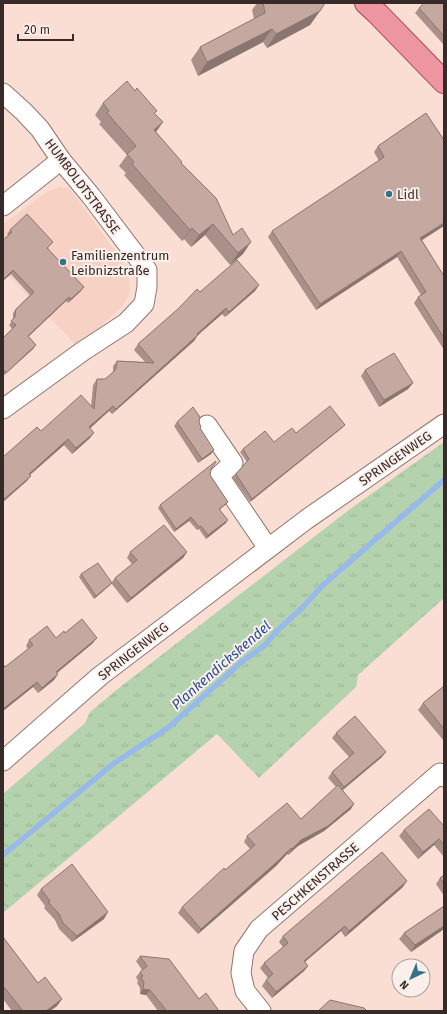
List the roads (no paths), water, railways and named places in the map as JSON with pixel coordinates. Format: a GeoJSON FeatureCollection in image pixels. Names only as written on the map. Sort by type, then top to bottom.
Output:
{"type":"FeatureCollection","features":[{"type":"Feature","properties":{"kind":"main road"},"geometry":{"type":"LineString","coordinates":[[366,3],[444,82]]}},
{"type":"Feature","properties":{"kind":"street","name":"HUMBOLDTSTRASSE"},"geometry":{"type":"LineString","coordinates":[[3,93],[40,129],[61,160],[92,196],[147,270],[147,287],[144,304],[126,323],[83,351],[3,409]]}},
{"type":"Feature","properties":{"kind":"street"},"geometry":{"type":"LineString","coordinates":[[3,206],[61,160]]}},
{"type":"Feature","properties":{"kind":"street","name":"SPRINGENWEG"},"geometry":{"type":"LineString","coordinates":[[3,761],[100,676],[307,519],[444,424]]}},
{"type":"Feature","properties":{"kind":"street"},"geometry":{"type":"LineString","coordinates":[[207,425],[233,463],[219,476],[268,548]]}},
{"type":"Feature","properties":{"kind":"street","name":"PESCHKENSTRASSE"},"geometry":{"type":"LineString","coordinates":[[261,1011],[245,991],[241,973],[244,951],[259,929],[442,775]]}},
{"type":"Feature","properties":{"kind":"waterway","name":"Plankendickskendel"},"geometry":{"type":"LineString","coordinates":[[3,855],[113,764],[169,727],[240,663],[265,645],[323,585],[444,480]]}},
{"type":"Feature","properties":{"kind":"place","name":"Lidl"},"geometry":{"type":"Point","coordinates":[389,194]}},
{"type":"Feature","properties":{"kind":"place","name":"Familienzentrum Leibnizstraße"},"geometry":{"type":"Point","coordinates":[63,262]}}]}
